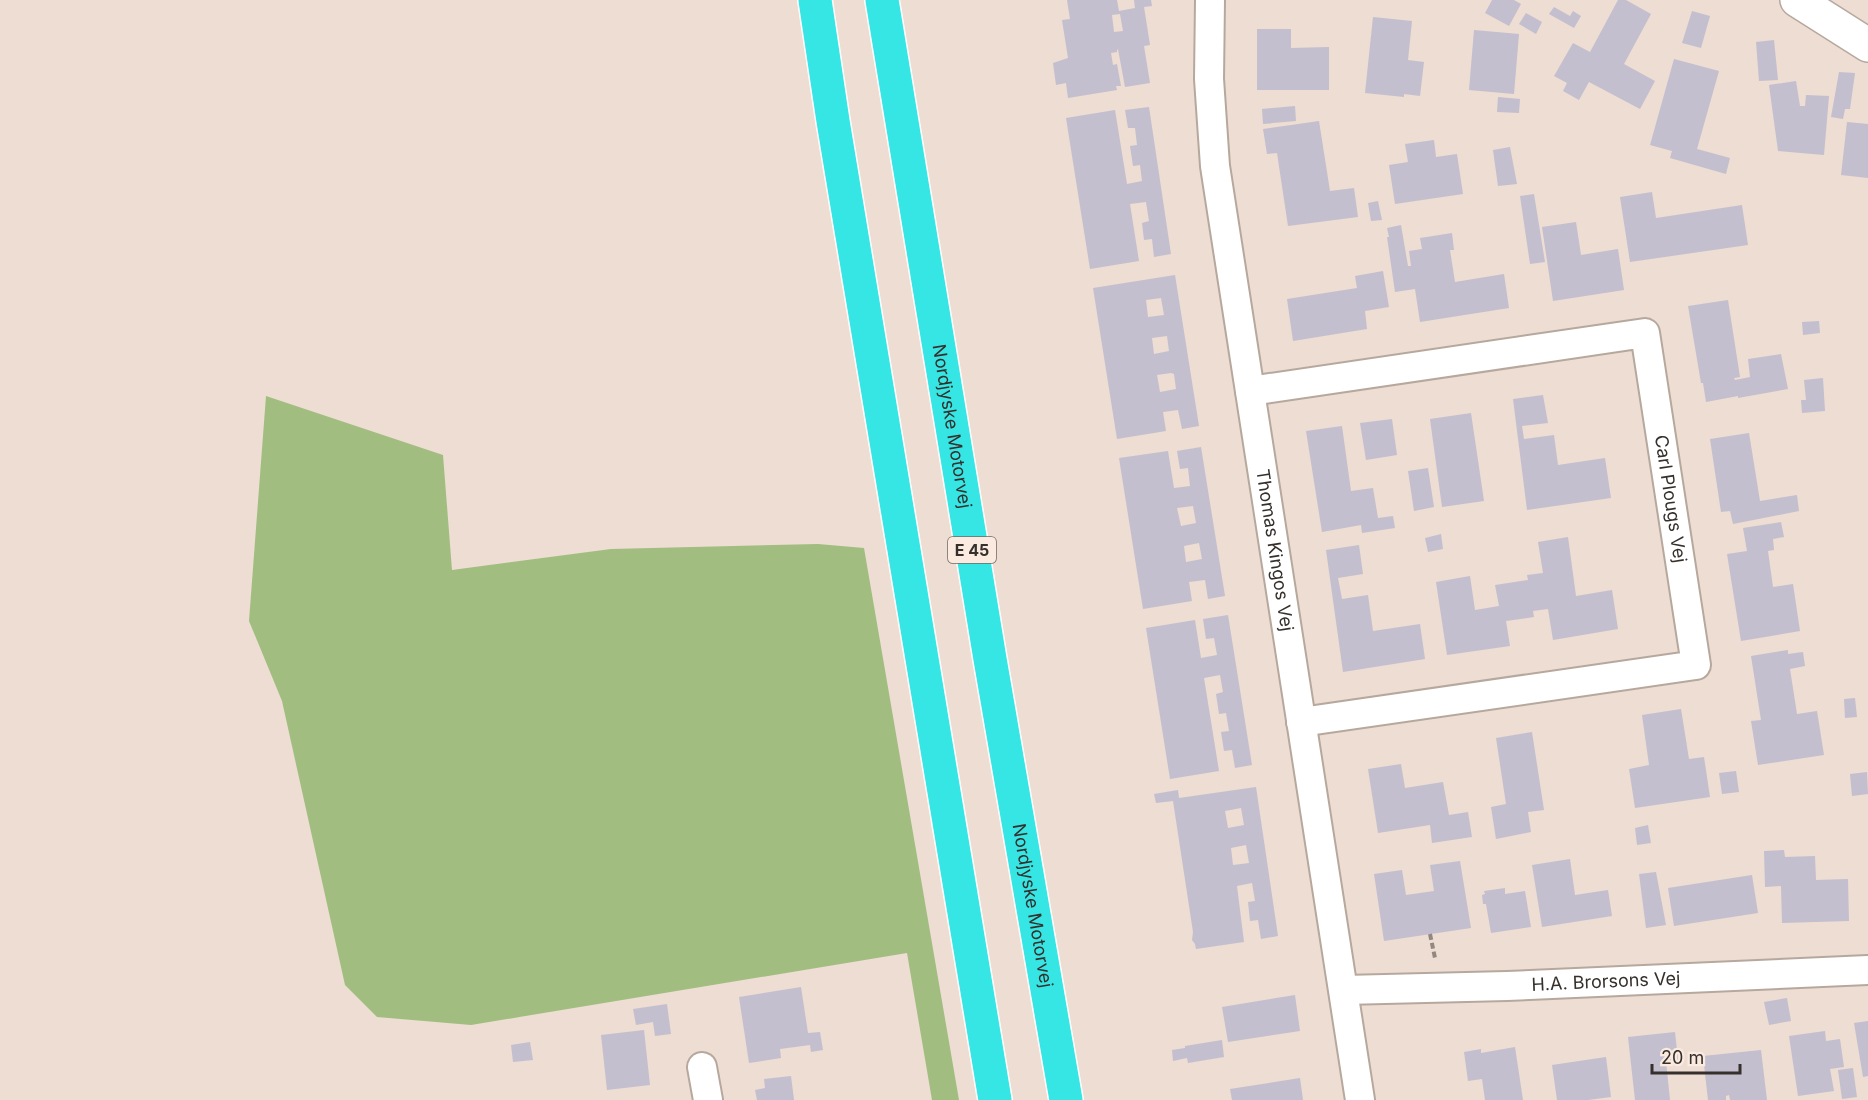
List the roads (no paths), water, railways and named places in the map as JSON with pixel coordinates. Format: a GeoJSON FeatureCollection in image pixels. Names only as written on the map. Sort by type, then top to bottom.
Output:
{"type":"FeatureCollection","features":[{"type":"Feature","properties":{"kind":"highway"},"geometry":{"type":"LineString","coordinates":[[815,0],[994,1100]]}},
{"type":"Feature","properties":{"kind":"highway","name":"Nordjyske Motorvej"},"geometry":{"type":"LineString","coordinates":[[882,0],[992,670],[1066,1100]]}},
{"type":"Feature","properties":{"kind":"street","name":"Thomas Kingos Vej"},"geometry":{"type":"LineString","coordinates":[[1210,0],[1209,79],[1215,166],[1360,1100]]}},
{"type":"Feature","properties":{"kind":"street"},"geometry":{"type":"LineString","coordinates":[[1797,0],[1868,45]]}},
{"type":"Feature","properties":{"kind":"street","name":"Carl Plougs Vej"},"geometry":{"type":"LineString","coordinates":[[1250,391],[1645,333],[1696,665],[1301,722]]}},
{"type":"Feature","properties":{"kind":"street","name":"H.A. Brorsons Vej"},"geometry":{"type":"LineString","coordinates":[[1344,990],[1507,987],[1868,970]]}},
{"type":"Feature","properties":{"kind":"street"},"geometry":{"type":"LineString","coordinates":[[702,1067],[708,1100]]}}]}
